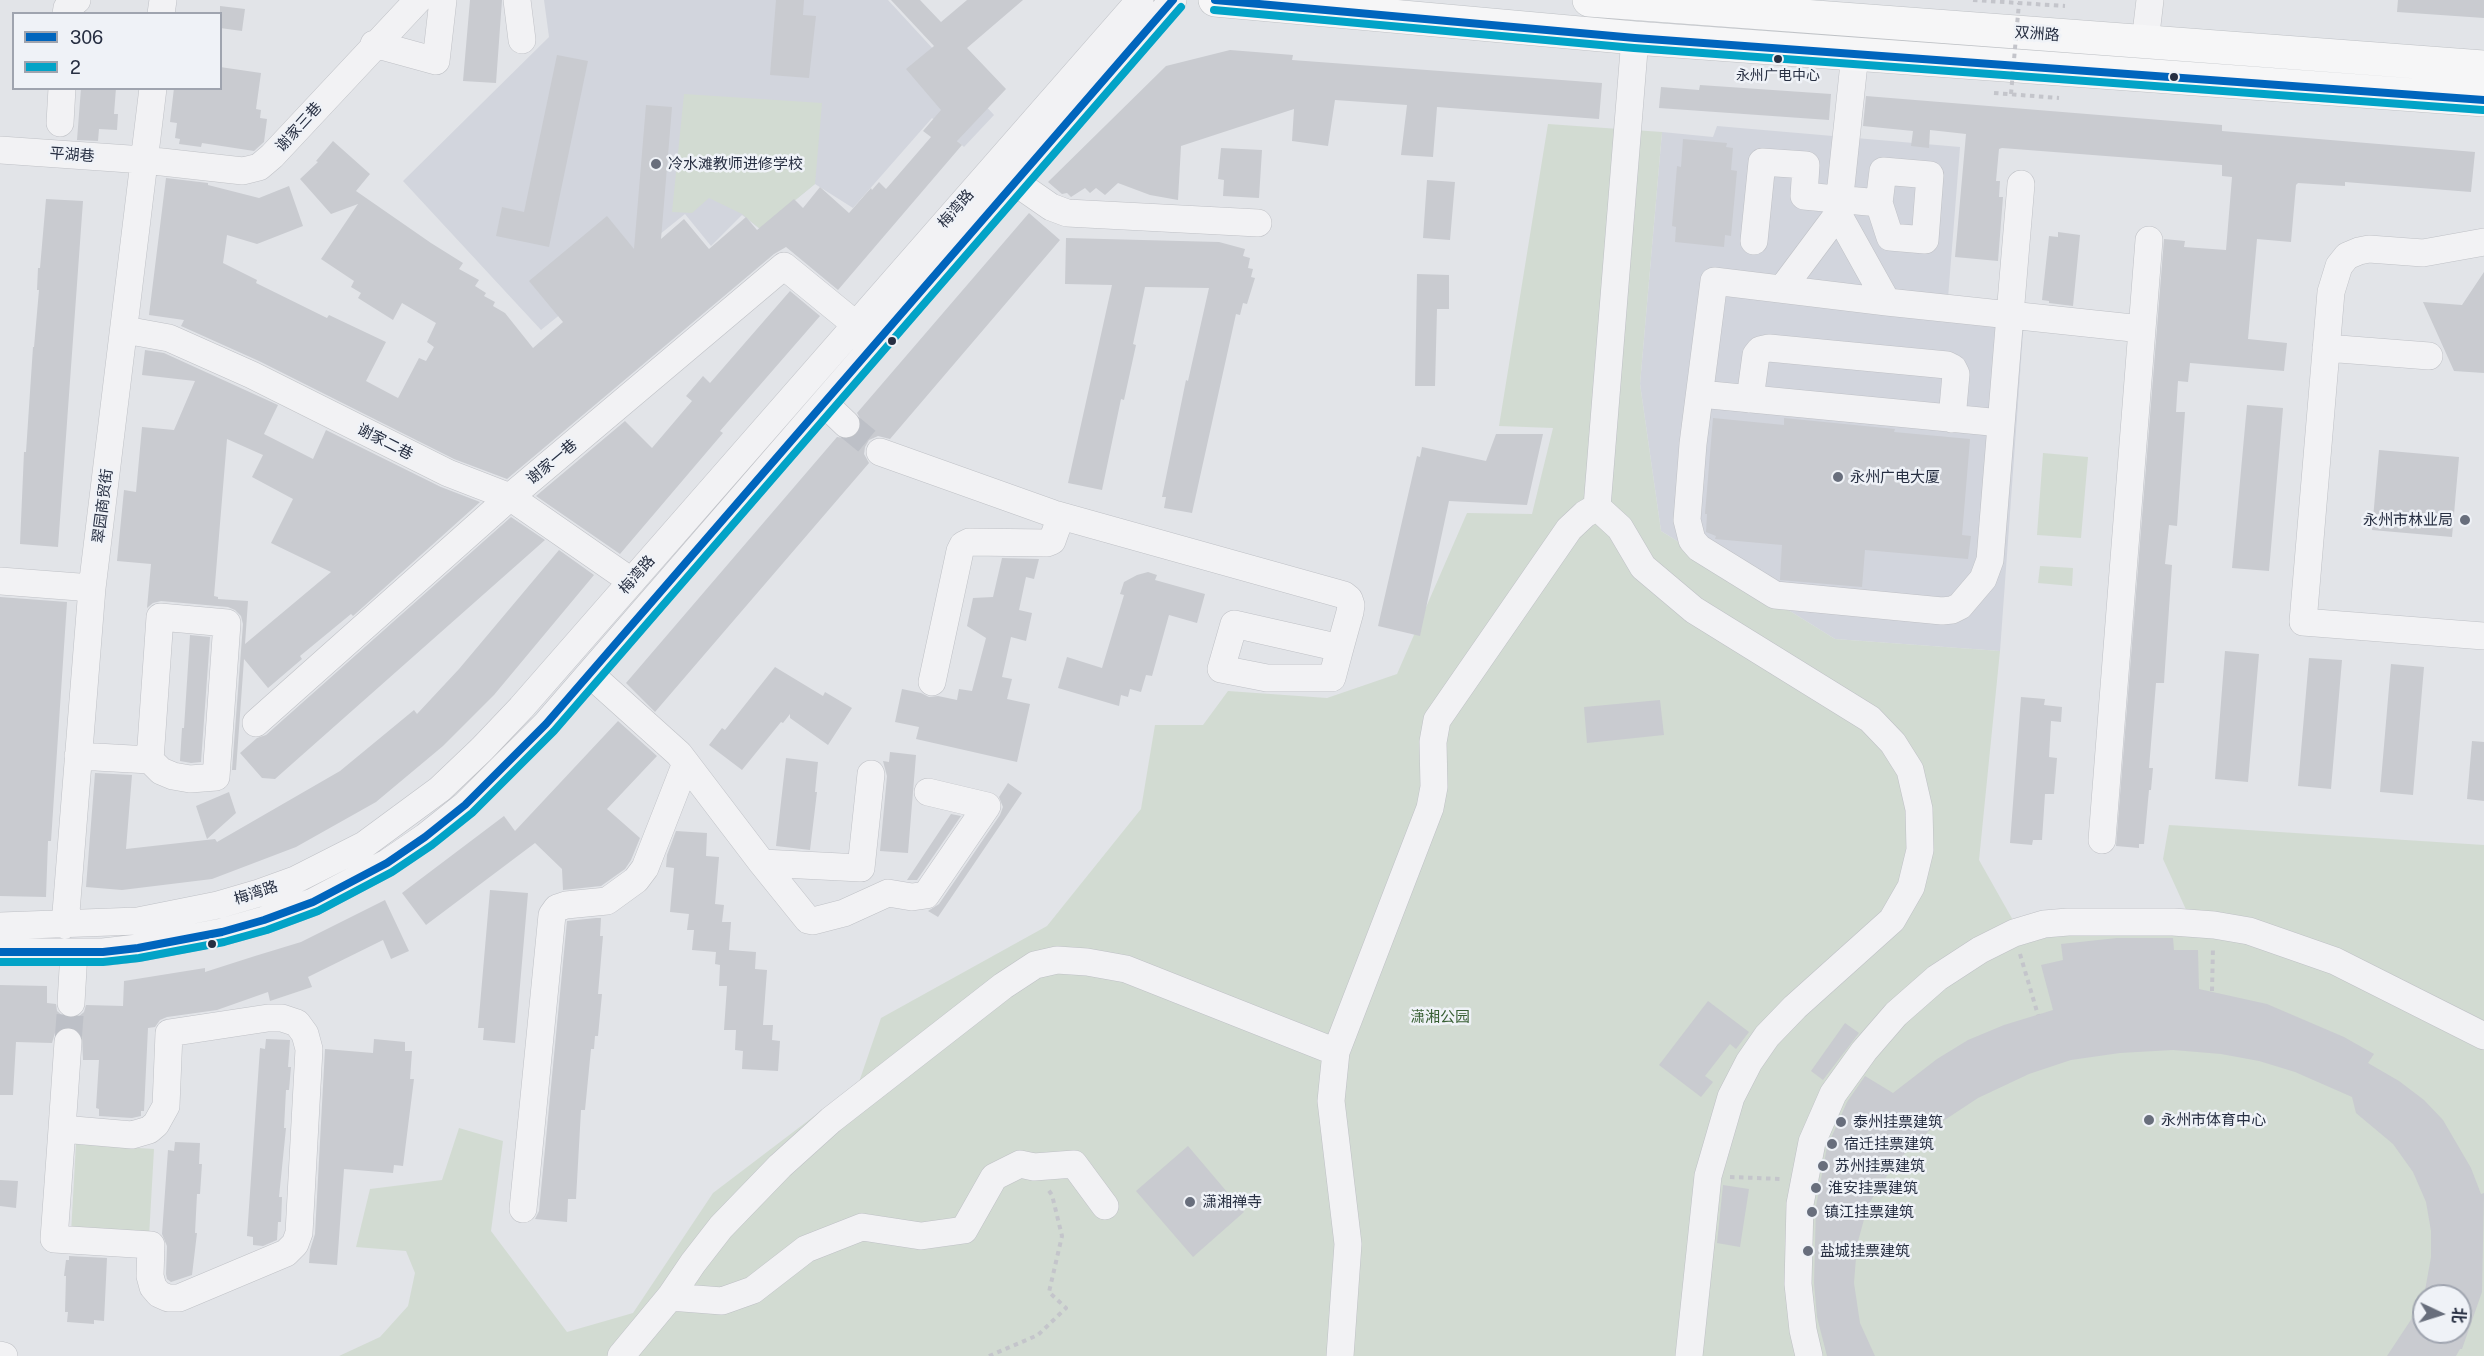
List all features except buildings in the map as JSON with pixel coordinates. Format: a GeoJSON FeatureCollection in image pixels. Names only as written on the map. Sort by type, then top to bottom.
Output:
{"type":"FeatureCollection","features":[{"type":"Feature","properties":{"kind":"main road"},"geometry":{"type":"LineString","coordinates":[[1215,0],[1468,11],[1635,38],[2484,100]]}},
{"type":"Feature","properties":{"kind":"main road","name":"双洲路"},"geometry":{"type":"LineString","coordinates":[[1589,0],[2484,67]]}},
{"type":"Feature","properties":{"kind":"street"},"geometry":{"type":"LineString","coordinates":[[66,12],[67,8],[77,0]]}},
{"type":"Feature","properties":{"kind":"street","name":"谢家三巷"},"geometry":{"type":"LineString","coordinates":[[144,160],[243,171],[259,166],[272,156],[418,0]]}},
{"type":"Feature","properties":{"kind":"street"},"geometry":{"type":"LineString","coordinates":[[374,45],[436,61],[443,0]]}},
{"type":"Feature","properties":{"kind":"street"},"geometry":{"type":"LineString","coordinates":[[517,0],[522,40]]}},
{"type":"Feature","properties":{"kind":"street","name":"梅湾路"},"geometry":{"type":"LineString","coordinates":[[0,926],[138,921],[218,905],[295,880],[364,845],[440,789],[483,749],[1140,0]]}},
{"type":"Feature","properties":{"kind":"street","name":"梅湾路"},"geometry":{"type":"LineString","coordinates":[[0,952],[74,952],[138,948],[222,932],[264,920],[313,902],[387,863],[425,837],[465,805],[538,733],[590,674],[1173,0]]}},
{"type":"Feature","properties":{"kind":"street"},"geometry":{"type":"LineString","coordinates":[[2145,42],[2150,0]]}},
{"type":"Feature","properties":{"kind":"street"},"geometry":{"type":"LineString","coordinates":[[1597,507],[1635,38]]}},
{"type":"Feature","properties":{"kind":"street"},"geometry":{"type":"LineString","coordinates":[[1782,289],[1839,207],[1855,54]]}},
{"type":"Feature","properties":{"kind":"street"},"geometry":{"type":"LineString","coordinates":[[60,123],[62,90]]}},
{"type":"Feature","properties":{"kind":"street","name":"翠园商贸街"},"geometry":{"type":"LineString","coordinates":[[65,925],[92,588],[153,90]]}},
{"type":"Feature","properties":{"kind":"street","name":"平湖巷"},"geometry":{"type":"LineString","coordinates":[[0,150],[144,160]]}},
{"type":"Feature","properties":{"kind":"street"},"geometry":{"type":"LineString","coordinates":[[1754,241],[1762,162],[1806,165],[1803,196],[1839,207],[1879,203]]}},
{"type":"Feature","properties":{"kind":"street"},"geometry":{"type":"LineString","coordinates":[[1015,182],[1051,207],[1067,213],[1258,223]]}},
{"type":"Feature","properties":{"kind":"street"},"geometry":{"type":"LineString","coordinates":[[2021,184],[2010,315],[2001,423],[1988,571],[1960,606],[1942,611],[1787,597],[1765,589],[1699,548],[1692,540],[1687,520],[1693,444],[1714,281],[1887,302],[2010,315],[2142,329]]}},
{"type":"Feature","properties":{"kind":"street"},"geometry":{"type":"LineString","coordinates":[[1839,207],[1887,302]]}},
{"type":"Feature","properties":{"kind":"street"},"geometry":{"type":"LineString","coordinates":[[2102,840],[2149,240]]}},
{"type":"Feature","properties":{"kind":"street"},"geometry":{"type":"LineString","coordinates":[[2484,242],[2423,253],[2369,249],[2347,256],[2334,278],[2303,622],[2484,636]]}},
{"type":"Feature","properties":{"kind":"street","name":"谢家一巷"},"geometry":{"type":"LineString","coordinates":[[256,723],[510,497],[784,266],[855,324]]}},
{"type":"Feature","properties":{"kind":"street","name":"谢家二巷"},"geometry":{"type":"LineString","coordinates":[[125,330],[169,338],[252,375],[448,473],[510,497],[632,581]]}},
{"type":"Feature","properties":{"kind":"street"},"geometry":{"type":"LineString","coordinates":[[1750,399],[1756,356],[1760,350],[1769,348],[1947,365],[1953,368],[1956,374],[1952,419]]}},
{"type":"Feature","properties":{"kind":"street"},"geometry":{"type":"LineString","coordinates":[[2326,348],[2429,356]]}},
{"type":"Feature","properties":{"kind":"street"},"geometry":{"type":"LineString","coordinates":[[1700,394],[2001,423]]}},
{"type":"Feature","properties":{"kind":"street"},"geometry":{"type":"LineString","coordinates":[[824,403],[846,424]]}},
{"type":"Feature","properties":{"kind":"street"},"geometry":{"type":"LineString","coordinates":[[880,452],[1061,516],[1344,595],[1351,605],[1340,648]]}},
{"type":"Feature","properties":{"kind":"street"},"geometry":{"type":"LineString","coordinates":[[1340,1356],[1348,1244],[1330,1101],[1336,1052],[1430,807],[1434,787],[1433,742],[1437,720],[1569,529],[1585,514],[1597,507]]}},
{"type":"Feature","properties":{"kind":"street"},"geometry":{"type":"LineString","coordinates":[[1597,507],[1620,528],[1643,567],[1694,610],[1870,719],[1893,743],[1910,770],[1919,809],[1920,850],[1911,887],[1892,920],[1795,1007],[1767,1036],[1749,1062],[1731,1097],[1708,1176],[1689,1356]]}},
{"type":"Feature","properties":{"kind":"street"},"geometry":{"type":"LineString","coordinates":[[932,682],[963,545],[969,542],[1047,543],[1052,540],[1061,516]]}},
{"type":"Feature","properties":{"kind":"street"},"geometry":{"type":"LineString","coordinates":[[0,581],[92,588]]}},
{"type":"Feature","properties":{"kind":"street"},"geometry":{"type":"LineString","coordinates":[[78,756],[150,760],[160,771],[173,776],[190,779],[216,777],[227,623],[160,618],[150,760]]}},
{"type":"Feature","properties":{"kind":"street"},"geometry":{"type":"LineString","coordinates":[[590,674],[679,754],[808,920],[813,921],[844,913],[888,893],[912,897],[926,895],[987,806],[928,792]]}},
{"type":"Feature","properties":{"kind":"street"},"geometry":{"type":"LineString","coordinates":[[523,1209],[552,915],[557,908],[566,904],[607,901],[636,880],[645,868],[686,763]]}},
{"type":"Feature","properties":{"kind":"street"},"geometry":{"type":"LineString","coordinates":[[762,863],[861,868],[871,774]]}},
{"type":"Feature","properties":{"kind":"street"},"geometry":{"type":"LineString","coordinates":[[1809,1356],[1803,1330],[1798,1284],[1800,1204],[1812,1142],[1833,1094],[1864,1051],[1896,1014],[1937,978],[1980,950],[2014,933],[2044,924],[2068,922],[2173,922],[2214,925],[2249,931],[2335,961],[2484,1036]]}},
{"type":"Feature","properties":{"kind":"street"},"geometry":{"type":"LineString","coordinates":[[71,1003],[74,952]]}},
{"type":"Feature","properties":{"kind":"street"},"geometry":{"type":"LineString","coordinates":[[621,1356],[670,1297],[721,1227],[797,1151],[831,1120],[896,1069],[1003,986],[1035,965],[1057,960],[1087,962],[1126,969],[1336,1052]]}},
{"type":"Feature","properties":{"kind":"street"},"geometry":{"type":"LineString","coordinates":[[62,1129],[132,1135],[149,1130],[156,1124],[166,1106],[169,1033],[282,1018],[297,1023],[305,1034],[309,1049],[298,1233],[295,1244],[286,1253],[179,1298],[168,1298],[159,1294],[153,1287],[150,1276],[151,1245],[54,1239],[68,1042]]}},
{"type":"Feature","properties":{"kind":"street"},"geometry":{"type":"LineString","coordinates":[[670,1297],[722,1301],[753,1290],[806,1249],[862,1227],[921,1236],[964,1230],[994,1176],[1020,1164],[1034,1167],[1074,1164],[1105,1206]]}},
{"type":"Feature","properties":{"kind":"path"},"geometry":{"type":"LineString","coordinates":[[1973,0],[2065,6]]}},
{"type":"Feature","properties":{"kind":"path"},"geometry":{"type":"LineString","coordinates":[[2011,94],[2019,3]]}},
{"type":"Feature","properties":{"kind":"path"},"geometry":{"type":"LineString","coordinates":[[1992,92],[2059,98]]}},
{"type":"Feature","properties":{"kind":"path"},"geometry":{"type":"LineString","coordinates":[[2014,933],[2038,1015]]}},
{"type":"Feature","properties":{"kind":"path"},"geometry":{"type":"LineString","coordinates":[[2212,991],[2213,956]]}},
{"type":"Feature","properties":{"kind":"path"},"geometry":{"type":"LineString","coordinates":[[989,1356],[1038,1335],[1066,1308],[1049,1292],[1062,1236],[1052,1195],[1034,1167]]}},
{"type":"Feature","properties":{"kind":"path"},"geometry":{"type":"LineString","coordinates":[[1708,1176],[1803,1180]]}},
{"type":"Feature","properties":{"kind":"shaded area","name":"冷水滩教师进修学校"},"geometry":{"type":"Polygon","coordinates":[[[544,0],[888,0],[994,115],[964,147],[932,118],[853,208],[815,184],[760,229],[742,215],[711,246],[685,214],[541,330],[403,181],[549,37],[544,0]]]}},
{"type":"Feature","properties":{"kind":"shaded area"},"geometry":{"type":"Polygon","coordinates":[[[1717,126],[1960,147],[1948,298],[2025,306],[2000,651],[1835,639],[1661,531],[1640,384],[1662,132],[1713,137],[1717,126]]]}},
{"type":"Feature","properties":{"kind":"green space"},"geometry":{"type":"Polygon","coordinates":[[[684,94],[822,103],[815,184],[760,229],[742,214],[709,198],[692,213],[672,212],[684,94]]]}},
{"type":"Feature","properties":{"kind":"green space","name":"潇湘公园"},"geometry":{"type":"Polygon","coordinates":[[[1548,124],[1662,132],[1640,384],[1661,531],[1835,639],[2000,651],[1979,860],[2014,922],[2188,914],[2163,859],[2169,825],[2484,845],[2484,1356],[339,1356],[380,1337],[408,1306],[415,1273],[406,1251],[356,1247],[370,1189],[442,1180],[459,1128],[503,1141],[491,1231],[567,1332],[633,1313],[713,1193],[859,1082],[881,1018],[1047,926],[1141,809],[1155,725],[1203,725],[1228,691],[1327,698],[1397,674],[1467,513],[1532,514],[1553,428],[1499,426],[1548,124]]]}},
{"type":"Feature","properties":{"kind":"green space"},"geometry":{"type":"Polygon","coordinates":[[[2043,453],[2088,457],[2081,538],[2037,535],[2043,453]]]}},
{"type":"Feature","properties":{"kind":"green space"},"geometry":{"type":"Polygon","coordinates":[[[2040,566],[2073,568],[2072,586],[2038,583],[2040,566]]]}},
{"type":"Feature","properties":{"kind":"green space"},"geometry":{"type":"Polygon","coordinates":[[[76,1144],[154,1149],[149,1237],[71,1233],[76,1144]]]}},
{"type":"Feature","properties":{"kind":"tunnel"},"geometry":{"type":"LineString","coordinates":[[846,424],[880,452]]}},
{"type":"Feature","properties":{"kind":"tunnel"},"geometry":{"type":"LineString","coordinates":[[68,1042],[71,1003]]}},
{"type":"Feature","properties":{"kind":"transit line","name":"306"},"geometry":{"type":"LineString","coordinates":[[0,952],[103,952],[138,948],[222,932],[264,920],[313,902],[387,863],[425,837],[465,805],[546,724],[1173,0]]}},
{"type":"Feature","properties":{"kind":"transit line","name":"306"},"geometry":{"type":"LineString","coordinates":[[1215,0],[1635,38],[2484,100]]}},
{"type":"Feature","properties":{"kind":"transit line","name":"2"},"geometry":{"type":"LineString","coordinates":[[0,962],[103,962],[139,958],[224,942],[267,930],[318,911],[392,872],[432,845],[472,813],[554,731],[1181,7]]}},
{"type":"Feature","properties":{"kind":"transit line","name":"2"},"geometry":{"type":"LineString","coordinates":[[1214,10],[1634,48],[2483,110]]}},
{"type":"Feature","properties":{"kind":"place","name":"永州广电中心"},"geometry":{"type":"Point","coordinates":[1778,59]}},
{"type":"Feature","properties":{"kind":"place","name":"冷水滩教师进修学校"},"geometry":{"type":"Point","coordinates":[656,164]}},
{"type":"Feature","properties":{"kind":"place","name":"永州广电大厦"},"geometry":{"type":"Point","coordinates":[1838,477]}},
{"type":"Feature","properties":{"kind":"place","name":"永州市林业局"},"geometry":{"type":"Point","coordinates":[2465,520]}},
{"type":"Feature","properties":{"kind":"place","name":"永州市体育中心"},"geometry":{"type":"Point","coordinates":[2149,1120]}},
{"type":"Feature","properties":{"kind":"place","name":"泰州挂票建筑"},"geometry":{"type":"Point","coordinates":[1841,1122]}},
{"type":"Feature","properties":{"kind":"place","name":"宿迁挂票建筑"},"geometry":{"type":"Point","coordinates":[1832,1144]}},
{"type":"Feature","properties":{"kind":"place","name":"苏州挂票建筑"},"geometry":{"type":"Point","coordinates":[1823,1166]}},
{"type":"Feature","properties":{"kind":"place","name":"淮安挂票建筑"},"geometry":{"type":"Point","coordinates":[1816,1188]}},
{"type":"Feature","properties":{"kind":"place","name":"潇湘禅寺"},"geometry":{"type":"Point","coordinates":[1190,1202]}},
{"type":"Feature","properties":{"kind":"place","name":"镇江挂票建筑"},"geometry":{"type":"Point","coordinates":[1812,1212]}},
{"type":"Feature","properties":{"kind":"place","name":"盐城挂票建筑"},"geometry":{"type":"Point","coordinates":[1808,1251]}}]}
